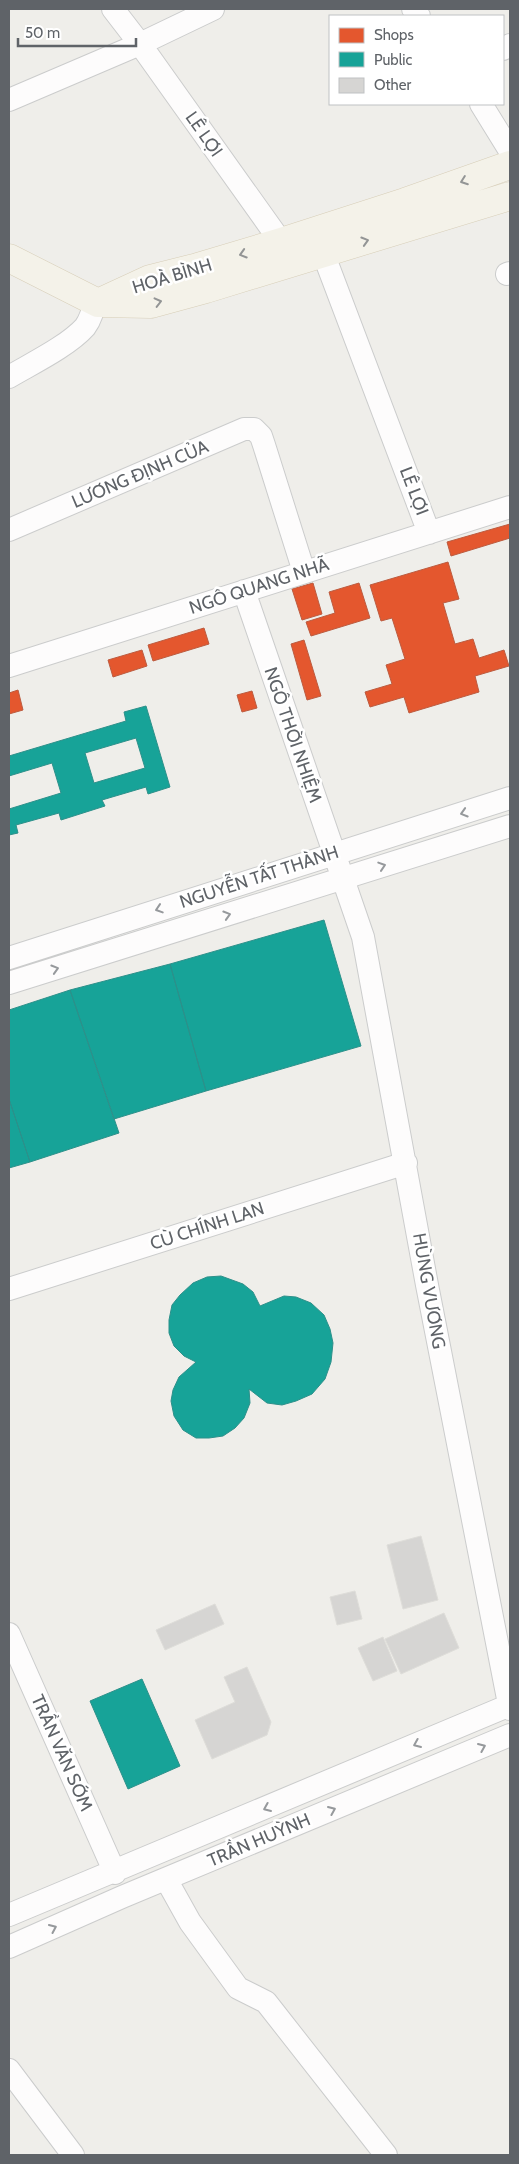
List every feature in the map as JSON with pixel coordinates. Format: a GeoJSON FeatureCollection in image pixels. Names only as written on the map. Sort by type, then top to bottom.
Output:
{"type":"FeatureCollection","features":[{"type":"Feature","properties":{"kind":"main road","name":"HOÀ BÌNH"},"geometry":{"type":"LineString","coordinates":[[319,242],[406,202],[510,165]]}},
{"type":"Feature","properties":{"kind":"main road","name":"HOÀ BÌNH"},"geometry":{"type":"LineString","coordinates":[[96,302],[150,279],[202,278],[319,242],[510,196]]}},
{"type":"Feature","properties":{"kind":"main road"},"geometry":{"type":"LineString","coordinates":[[9,258],[96,302]]}},
{"type":"Feature","properties":{"kind":"street","name":"LÊ LỢI"},"geometry":{"type":"LineString","coordinates":[[112,9],[140,44],[285,253]]}},
{"type":"Feature","properties":{"kind":"street"},"geometry":{"type":"LineString","coordinates":[[9,100],[140,44],[213,9]]}},
{"type":"Feature","properties":{"kind":"street"},"geometry":{"type":"LineString","coordinates":[[482,105],[510,151]]}},
{"type":"Feature","properties":{"kind":"street","name":"LÊ LỢI"},"geometry":{"type":"LineString","coordinates":[[319,242],[429,533]]}},
{"type":"Feature","properties":{"kind":"street"},"geometry":{"type":"LineString","coordinates":[[9,377],[58,348],[85,327],[96,302]]}},
{"type":"Feature","properties":{"kind":"street","name":"LƯƠNG ĐỊNH CỦA"},"geometry":{"type":"LineString","coordinates":[[9,530],[244,429],[254,429],[261,436],[304,572]]}},
{"type":"Feature","properties":{"kind":"street","name":"NGÔ QUANG NHÃ"},"geometry":{"type":"LineString","coordinates":[[9,666],[510,507]]}},
{"type":"Feature","properties":{"kind":"street","name":"NGÔ THỜI NHIỆM"},"geometry":{"type":"LineString","coordinates":[[244,591],[343,879]]}},
{"type":"Feature","properties":{"kind":"street"},"geometry":{"type":"LineString","coordinates":[[500,802],[504,828]]}},
{"type":"Feature","properties":{"kind":"street","name":"NGUYỄN TẤT THÀNH"},"geometry":{"type":"LineString","coordinates":[[9,958],[334,853],[500,802]]}},
{"type":"Feature","properties":{"kind":"street","name":"NGUYỄN TẤT THÀNH"},"geometry":{"type":"LineString","coordinates":[[9,983],[504,828]]}},
{"type":"Feature","properties":{"kind":"street","name":"HÙNG VƯƠNG"},"geometry":{"type":"LineString","coordinates":[[343,879],[363,936],[427,1285],[510,1707]]}},
{"type":"Feature","properties":{"kind":"street"},"geometry":{"type":"LineString","coordinates":[[133,918],[141,942]]}},
{"type":"Feature","properties":{"kind":"street","name":"CÙ CHÍNH LAN"},"geometry":{"type":"LineString","coordinates":[[9,1289],[406,1163]]}},
{"type":"Feature","properties":{"kind":"street","name":"TRẦN VĂN SỚM"},"geometry":{"type":"LineString","coordinates":[[9,1634],[115,1872]]}},
{"type":"Feature","properties":{"kind":"street","name":"TRẦN HUỲNH"},"geometry":{"type":"LineString","coordinates":[[9,1916],[510,1707]]}},
{"type":"Feature","properties":{"kind":"street","name":"TRẦN HUỲNH"},"geometry":{"type":"LineString","coordinates":[[9,1948],[166,1879],[510,1735]]}},
{"type":"Feature","properties":{"kind":"street"},"geometry":{"type":"LineString","coordinates":[[166,1879],[190,1922],[238,1988],[266,2002],[386,2155]]}},
{"type":"Feature","properties":{"kind":"street"},"geometry":{"type":"LineString","coordinates":[[9,2070],[73,2155]]}},
{"type":"Feature","properties":{"kind":"building: Shops"},"geometry":{"type":"Polygon","coordinates":[[[510,524],[510,538],[451,556],[447,542],[510,524]]]}},
{"type":"Feature","properties":{"kind":"building: Shops"},"geometry":{"type":"Polygon","coordinates":[[[448,562],[459,599],[443,603],[455,644],[473,639],[479,658],[504,650],[509,666],[475,676],[479,692],[409,713],[404,697],[370,707],[365,692],[392,684],[386,665],[405,659],[392,618],[381,621],[370,585],[448,562]]]}},
{"type":"Feature","properties":{"kind":"building: Shops"},"geometry":{"type":"Polygon","coordinates":[[[313,583],[322,614],[302,620],[292,589],[313,583]]]}},
{"type":"Feature","properties":{"kind":"building: Shops"},"geometry":{"type":"Polygon","coordinates":[[[359,583],[370,618],[311,636],[306,622],[335,613],[329,592],[359,583]]]}},
{"type":"Feature","properties":{"kind":"building: Shops"},"geometry":{"type":"Polygon","coordinates":[[[204,628],[209,644],[153,661],[148,645],[204,628]]]}},
{"type":"Feature","properties":{"kind":"building: Shops"},"geometry":{"type":"Polygon","coordinates":[[[304,640],[321,696],[307,700],[291,644],[304,640]]]}},
{"type":"Feature","properties":{"kind":"building: Shops"},"geometry":{"type":"Polygon","coordinates":[[[142,650],[147,666],[113,677],[108,660],[142,650]]]}},
{"type":"Feature","properties":{"kind":"building: Shops"},"geometry":{"type":"Polygon","coordinates":[[[18,690],[23,710],[9,714],[9,693],[18,690]]]}},
{"type":"Feature","properties":{"kind":"building: Shops"},"geometry":{"type":"Polygon","coordinates":[[[252,691],[257,708],[242,712],[237,695],[252,691]]]}},
{"type":"Feature","properties":{"kind":"building: Public"},"geometry":{"type":"Polygon","coordinates":[[[146,706],[170,787],[148,794],[146,787],[102,800],[105,806],[61,820],[59,813],[16,825],[18,833],[9,835],[9,809],[61,793],[52,763],[9,776],[9,756],[126,721],[124,712],[146,706]],[[136,738],[85,753],[94,783],[145,768],[136,738]]]}},
{"type":"Feature","properties":{"kind":"building: Public"},"geometry":{"type":"Polygon","coordinates":[[[324,920],[361,1046],[206,1091],[170,964],[324,920]]]}},
{"type":"Feature","properties":{"kind":"building: Public"},"geometry":{"type":"Polygon","coordinates":[[[170,964],[206,1091],[114,1119],[70,990],[170,964]]]}},
{"type":"Feature","properties":{"kind":"building: Public"},"geometry":{"type":"Polygon","coordinates":[[[70,990],[119,1133],[30,1162],[9,1099],[9,1010],[70,990]]]}},
{"type":"Feature","properties":{"kind":"building: Public"},"geometry":{"type":"Polygon","coordinates":[[[9,1099],[30,1162],[9,1168],[9,1099]]]}},
{"type":"Feature","properties":{"kind":"building: Public"},"geometry":{"type":"Polygon","coordinates":[[[221,1276],[243,1284],[253,1292],[260,1306],[284,1296],[296,1297],[311,1303],[324,1315],[330,1329],[333,1343],[331,1362],[325,1379],[312,1394],[282,1405],[267,1403],[249,1389],[250,1403],[244,1418],[235,1428],[223,1436],[196,1438],[183,1430],[174,1416],[171,1401],[173,1390],[179,1377],[196,1362],[184,1356],[174,1346],[169,1333],[169,1320],[172,1305],[193,1283],[207,1277],[221,1276]]]}},
{"type":"Feature","properties":{"kind":"building: Public"},"geometry":{"type":"Polygon","coordinates":[[[142,1679],[180,1766],[128,1789],[90,1701],[142,1679]]]}},
{"type":"Feature","properties":{"kind":"building: Other"},"geometry":{"type":"Polygon","coordinates":[[[421,1536],[438,1600],[403,1609],[387,1545],[421,1536]]]}},
{"type":"Feature","properties":{"kind":"building: Other"},"geometry":{"type":"Polygon","coordinates":[[[355,1591],[362,1619],[337,1625],[330,1597],[355,1591]]]}},
{"type":"Feature","properties":{"kind":"building: Other"},"geometry":{"type":"Polygon","coordinates":[[[215,1604],[224,1624],[165,1650],[156,1630],[215,1604]]]}},
{"type":"Feature","properties":{"kind":"building: Other"},"geometry":{"type":"Polygon","coordinates":[[[444,1613],[459,1648],[401,1674],[385,1639],[444,1613]]]}},
{"type":"Feature","properties":{"kind":"building: Other"},"geometry":{"type":"Polygon","coordinates":[[[383,1637],[397,1671],[373,1681],[358,1648],[383,1637]]]}},
{"type":"Feature","properties":{"kind":"building: Other"},"geometry":{"type":"Polygon","coordinates":[[[247,1667],[271,1722],[267,1735],[212,1759],[195,1720],[235,1702],[224,1677],[247,1667]]]}}]}
